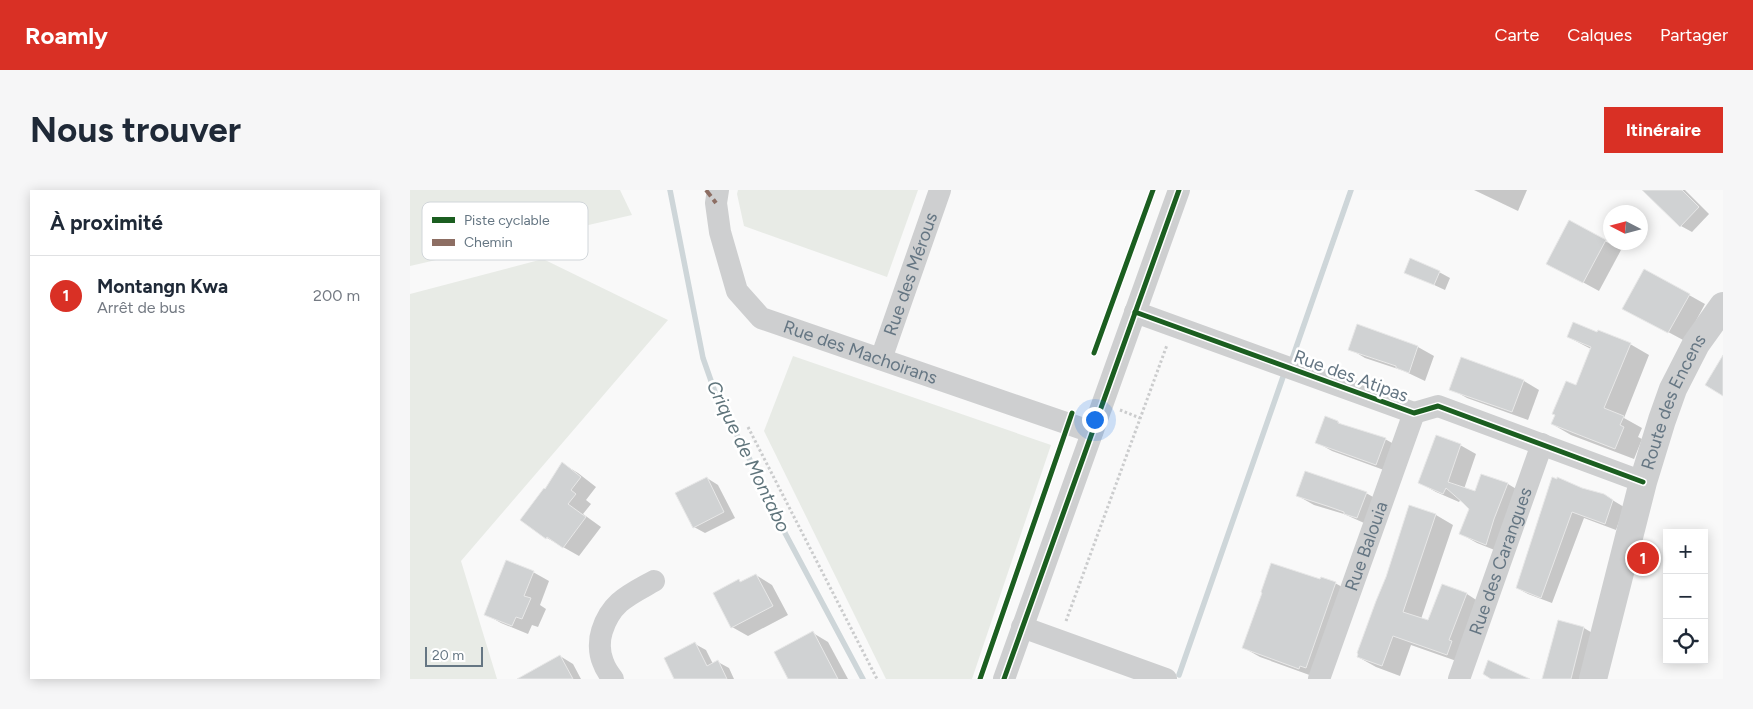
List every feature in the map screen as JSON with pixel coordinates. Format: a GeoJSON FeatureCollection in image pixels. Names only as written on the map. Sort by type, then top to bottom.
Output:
{"type":"FeatureCollection","features":[{"type":"Feature","properties":{"kind":"street","name":"Rue des Mérous"},"geometry":{"type":"LineString","coordinates":[[881,359],[940,190]]}},
{"type":"Feature","properties":{"kind":"street"},"geometry":{"type":"LineString","coordinates":[[1004,679],[1179,190]]}},
{"type":"Feature","properties":{"kind":"street","name":"Rue des Machoirans"},"geometry":{"type":"LineString","coordinates":[[714,194],[720,232],[736,291],[761,318],[1092,432]]}},
{"type":"Feature","properties":{"kind":"street","name":"Route des Encens"},"geometry":{"type":"LineString","coordinates":[[1593,679],[1642,482],[1673,389],[1696,344],[1723,306]]}},
{"type":"Feature","properties":{"kind":"street","name":"Rue des Atipas"},"geometry":{"type":"LineString","coordinates":[[1135,312],[1414,413],[1438,406],[1642,482]]}},
{"type":"Feature","properties":{"kind":"street","name":"Rue Balouia"},"geometry":{"type":"LineString","coordinates":[[1320,679],[1414,413]]}},
{"type":"Feature","properties":{"kind":"street","name":"Rue des Carangues"},"geometry":{"type":"LineString","coordinates":[[1459,679],[1542,444]]}},
{"type":"Feature","properties":{"kind":"street"},"geometry":{"type":"LineString","coordinates":[[613,679],[602,661],[600,639],[607,617],[617,604],[628,595],[654,581]]}},
{"type":"Feature","properties":{"kind":"street"},"geometry":{"type":"LineString","coordinates":[[1022,627],[1166,679]]}},
{"type":"Feature","properties":{"kind":"path"},"geometry":{"type":"LineString","coordinates":[[1066,622],[1168,344]]}},
{"type":"Feature","properties":{"kind":"path"},"geometry":{"type":"LineString","coordinates":[[1112,407],[1140,418]]}},
{"type":"Feature","properties":{"kind":"path"},"geometry":{"type":"LineString","coordinates":[[748,427],[877,679]]}},
{"type":"Feature","properties":{"kind":"shaded area"},"geometry":{"type":"Polygon","coordinates":[[[410,190],[620,190],[632,215],[588,225],[588,202],[422,202],[422,260],[436,260],[410,266],[410,190]]]}},
{"type":"Feature","properties":{"kind":"shaded area"},"geometry":{"type":"Polygon","coordinates":[[[738,190],[918,190],[887,277],[744,226],[737,194],[738,190]]]}},
{"type":"Feature","properties":{"kind":"shaded area"},"geometry":{"type":"Polygon","coordinates":[[[545,260],[668,320],[461,561],[497,679],[410,679],[410,294],[545,260]]]}},
{"type":"Feature","properties":{"kind":"shaded area"},"geometry":{"type":"Polygon","coordinates":[[[793,356],[1051,445],[972,679],[886,679],[764,431],[793,356]]]}},
{"type":"Feature","properties":{"kind":"building"},"geometry":{"type":"Polygon","coordinates":[[[1642,190],[1682,190],[1699,207],[1680,227],[1642,190]]]}},
{"type":"Feature","properties":{"kind":"building"},"geometry":{"type":"Polygon","coordinates":[[[1569,220],[1603,238],[1603,246],[1583,283],[1546,264],[1569,220]]]}},
{"type":"Feature","properties":{"kind":"building"},"geometry":{"type":"Polygon","coordinates":[[[1410,258],[1440,271],[1434,285],[1404,273],[1410,258]]]}},
{"type":"Feature","properties":{"kind":"building"},"geometry":{"type":"Polygon","coordinates":[[[1644,269],[1690,294],[1668,333],[1622,309],[1644,269]]]}},
{"type":"Feature","properties":{"kind":"building"},"geometry":{"type":"Polygon","coordinates":[[[1573,322],[1631,343],[1604,408],[1624,416],[1620,425],[1624,427],[1615,449],[1551,424],[1555,415],[1552,414],[1566,381],[1576,385],[1591,347],[1567,337],[1573,322]]]}},
{"type":"Feature","properties":{"kind":"building"},"geometry":{"type":"Polygon","coordinates":[[[1357,324],[1418,346],[1409,373],[1396,368],[1396,366],[1348,350],[1357,324]]]}},
{"type":"Feature","properties":{"kind":"building"},"geometry":{"type":"Polygon","coordinates":[[[1723,355],[1723,396],[1705,385],[1723,355]]]}},
{"type":"Feature","properties":{"kind":"building"},"geometry":{"type":"Polygon","coordinates":[[[1461,357],[1524,380],[1512,412],[1449,390],[1461,357]]]}},
{"type":"Feature","properties":{"kind":"building"},"geometry":{"type":"Polygon","coordinates":[[[1325,416],[1338,421],[1338,423],[1386,438],[1376,465],[1315,443],[1325,416]]]}},
{"type":"Feature","properties":{"kind":"building"},"geometry":{"type":"Polygon","coordinates":[[[1436,435],[1461,444],[1448,482],[1475,491],[1481,474],[1508,483],[1486,545],[1459,534],[1469,509],[1463,503],[1446,488],[1443,494],[1418,483],[1436,435]]]}},
{"type":"Feature","properties":{"kind":"building"},"geometry":{"type":"Polygon","coordinates":[[[562,462],[581,477],[571,490],[576,494],[568,504],[586,517],[563,548],[547,537],[546,539],[520,520],[545,489],[562,462]]]}},
{"type":"Feature","properties":{"kind":"building"},"geometry":{"type":"Polygon","coordinates":[[[1305,471],[1367,492],[1357,518],[1296,496],[1305,471]]]}},
{"type":"Feature","properties":{"kind":"building"},"geometry":{"type":"Polygon","coordinates":[[[707,477],[724,512],[693,528],[675,493],[707,477]]]}},
{"type":"Feature","properties":{"kind":"building"},"geometry":{"type":"Polygon","coordinates":[[[1552,477],[1557,479],[1557,477],[1582,488],[1604,494],[1613,500],[1605,524],[1572,512],[1541,598],[1516,588],[1552,477]]]}},
{"type":"Feature","properties":{"kind":"building"},"geometry":{"type":"Polygon","coordinates":[[[1409,505],[1436,514],[1403,612],[1428,620],[1442,584],[1467,593],[1449,640],[1452,641],[1447,655],[1393,636],[1382,666],[1357,657],[1357,653],[1386,577],[1409,505]]]}},
{"type":"Feature","properties":{"kind":"building"},"geometry":{"type":"Polygon","coordinates":[[[506,560],[534,571],[524,596],[531,598],[522,619],[516,617],[512,626],[484,615],[506,560]]]}},
{"type":"Feature","properties":{"kind":"building"},"geometry":{"type":"Polygon","coordinates":[[[1271,563],[1320,579],[1321,577],[1336,582],[1306,668],[1300,666],[1299,669],[1242,648],[1271,563]]]}},
{"type":"Feature","properties":{"kind":"building"},"geometry":{"type":"Polygon","coordinates":[[[756,574],[773,606],[731,628],[713,593],[739,579],[740,582],[756,574]]]}},
{"type":"Feature","properties":{"kind":"building"},"geometry":{"type":"Polygon","coordinates":[[[1558,620],[1584,627],[1571,679],[1542,679],[1558,620]]]}},
{"type":"Feature","properties":{"kind":"building"},"geometry":{"type":"Polygon","coordinates":[[[813,631],[838,679],[788,679],[774,652],[813,631]]]}},
{"type":"Feature","properties":{"kind":"building"},"geometry":{"type":"Polygon","coordinates":[[[695,642],[707,666],[718,660],[727,679],[674,679],[664,658],[695,642]]]}},
{"type":"Feature","properties":{"kind":"building"},"geometry":{"type":"Polygon","coordinates":[[[560,655],[573,679],[517,679],[560,655]]]}},
{"type":"Feature","properties":{"kind":"building"},"geometry":{"type":"Polygon","coordinates":[[[1488,660],[1530,679],[1491,679],[1483,674],[1488,660]]]}},
{"type":"Feature","properties":{"kind":"waterway","name":"Crique de Montabo"},"geometry":{"type":"LineString","coordinates":[[670,190],[703,358],[716,395],[770,498],[785,533],[863,679]]}},
{"type":"Feature","properties":{"kind":"waterway"},"geometry":{"type":"LineString","coordinates":[[1291,362],[1351,190]]}},
{"type":"Feature","properties":{"kind":"waterway"},"geometry":{"type":"LineString","coordinates":[[1179,675],[1283,377]]}},
{"type":"Feature","properties":{"kind":"marked path"},"geometry":{"type":"LineString","coordinates":[[706,190],[716,203]]}},
{"type":"Feature","properties":{"kind":"cycle path"},"geometry":{"type":"LineString","coordinates":[[1094,353],[1153,190]]}},
{"type":"Feature","properties":{"kind":"cycle path"},"geometry":{"type":"LineString","coordinates":[[1004,679],[1179,190]]}},
{"type":"Feature","properties":{"kind":"cycle path"},"geometry":{"type":"LineString","coordinates":[[1135,312],[1414,413],[1438,406],[1643,482]]}},
{"type":"Feature","properties":{"kind":"cycle path"},"geometry":{"type":"LineString","coordinates":[[980,679],[1072,413]]}},
{"type":"Feature","properties":{"kind":"place","name":"Montangn Kwa"},"geometry":{"type":"Point","coordinates":[1643,558]}}]}
